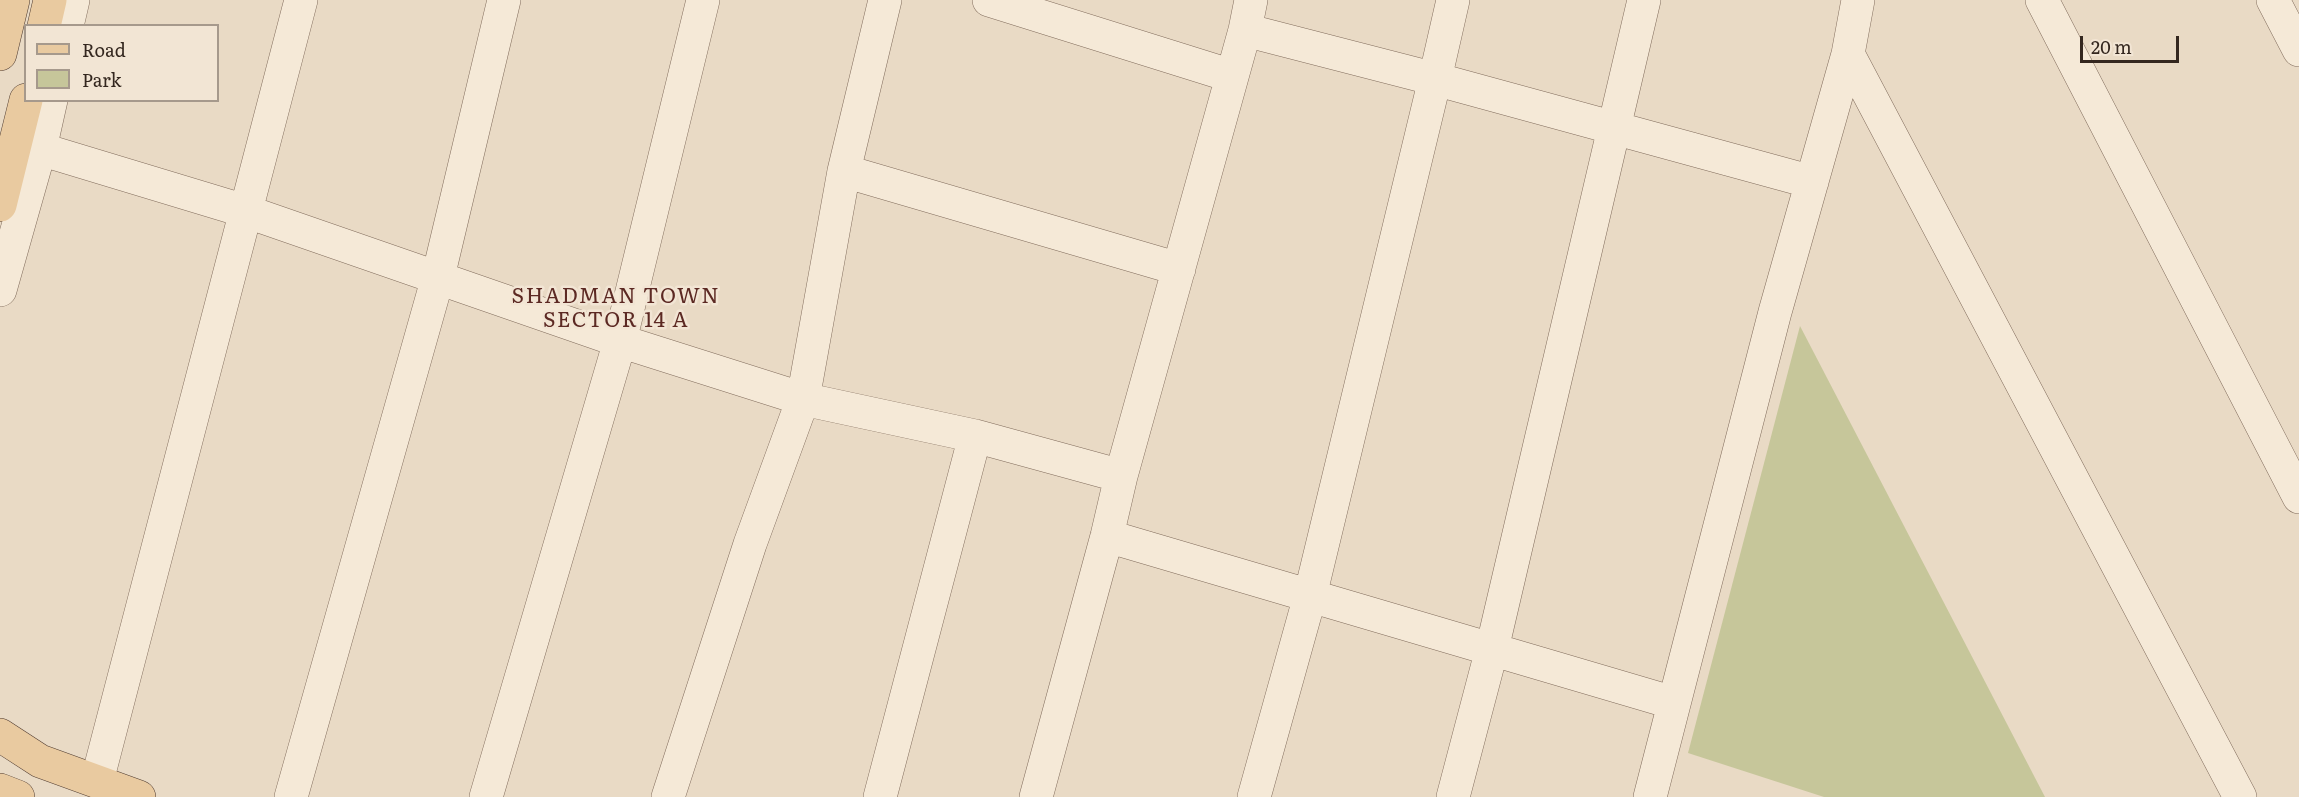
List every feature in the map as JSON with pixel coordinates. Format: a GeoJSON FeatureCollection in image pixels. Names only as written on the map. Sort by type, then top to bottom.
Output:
{"type":"FeatureCollection","features":[{"type":"Feature","properties":{"kind":"main road"},"geometry":{"type":"LineString","coordinates":[[0,54],[13,0]]}},
{"type":"Feature","properties":{"kind":"main road"},"geometry":{"type":"LineString","coordinates":[[44,24],[50,0]]}},
{"type":"Feature","properties":{"kind":"main road"},"geometry":{"type":"LineString","coordinates":[[0,205],[26,102]]}},
{"type":"Feature","properties":{"kind":"main road"},"geometry":{"type":"LineString","coordinates":[[0,735],[40,761],[140,797]]}},
{"type":"Feature","properties":{"kind":"main road"},"geometry":{"type":"LineString","coordinates":[[0,790],[18,797]]}},
{"type":"Feature","properties":{"kind":"street"},"geometry":{"type":"LineString","coordinates":[[68,24],[73,0]]}},
{"type":"Feature","properties":{"kind":"street"},"geometry":{"type":"LineString","coordinates":[[97,781],[301,0]]}},
{"type":"Feature","properties":{"kind":"street"},"geometry":{"type":"LineString","coordinates":[[291,797],[438,277],[504,0]]}},
{"type":"Feature","properties":{"kind":"street"},"geometry":{"type":"LineString","coordinates":[[486,797],[620,341],[703,0]]}},
{"type":"Feature","properties":{"kind":"street"},"geometry":{"type":"LineString","coordinates":[[668,797],[750,544],[803,399],[844,171],[885,0]]}},
{"type":"Feature","properties":{"kind":"street"},"geometry":{"type":"LineString","coordinates":[[989,0],[1232,76]]}},
{"type":"Feature","properties":{"kind":"street"},"geometry":{"type":"LineString","coordinates":[[1254,797],[1310,596],[1436,80],[1452,0]]}},
{"type":"Feature","properties":{"kind":"street"},"geometry":{"type":"LineString","coordinates":[[1453,797],[1492,649],[1644,0]]}},
{"type":"Feature","properties":{"kind":"street"},"geometry":{"type":"LineString","coordinates":[[1650,797],[1775,312],[1848,54],[1858,0]]}},
{"type":"Feature","properties":{"kind":"street"},"geometry":{"type":"LineString","coordinates":[[2042,0],[2299,497]]}},
{"type":"Feature","properties":{"kind":"street"},"geometry":{"type":"LineString","coordinates":[[2273,0],[2299,50]]}},
{"type":"Feature","properties":{"kind":"street"},"geometry":{"type":"LineString","coordinates":[[1036,797],[1107,536],[1121,476],[1248,15],[1436,80],[1812,182]]}},
{"type":"Feature","properties":{"kind":"street"},"geometry":{"type":"LineString","coordinates":[[1848,54],[2240,797]]}},
{"type":"Feature","properties":{"kind":"street"},"geometry":{"type":"LineString","coordinates":[[0,290],[40,149],[51,102]]}},
{"type":"Feature","properties":{"kind":"street"},"geometry":{"type":"LineString","coordinates":[[40,149],[245,211],[620,341],[803,399],[975,436],[1121,476]]}},
{"type":"Feature","properties":{"kind":"street"},"geometry":{"type":"LineString","coordinates":[[844,171],[1179,269]]}},
{"type":"Feature","properties":{"kind":"street"},"geometry":{"type":"LineString","coordinates":[[880,797],[975,436]]}},
{"type":"Feature","properties":{"kind":"street"},"geometry":{"type":"LineString","coordinates":[[1107,536],[1674,703]]}},
{"type":"Feature","properties":{"kind":"green space"},"geometry":{"type":"Polygon","coordinates":[[[1800,326],[2045,797],[1824,797],[1688,753],[1800,326]]]}},
{"type":"Feature","properties":{"kind":"district","name":"SHADMAN TOWN SECTOR 14 A"},"geometry":{"type":"Point","coordinates":[616,309]}}]}
